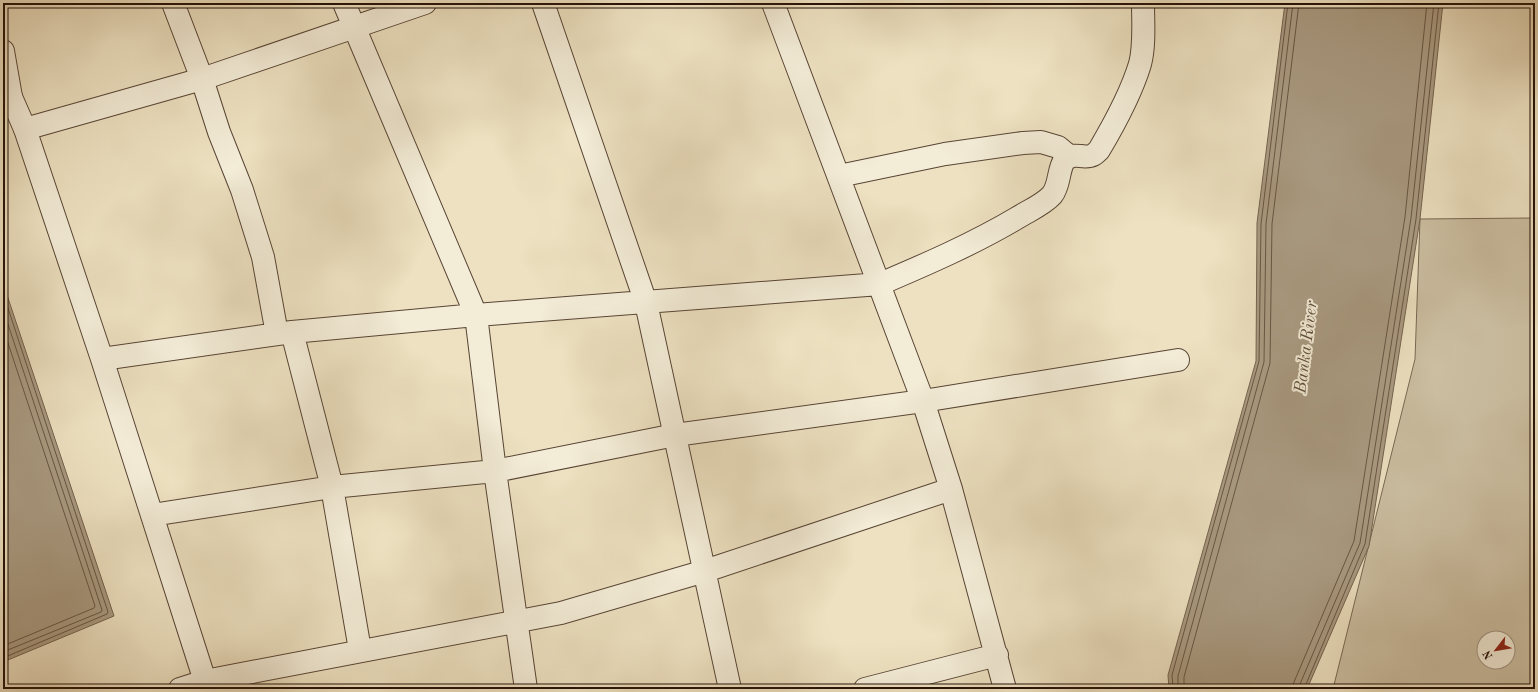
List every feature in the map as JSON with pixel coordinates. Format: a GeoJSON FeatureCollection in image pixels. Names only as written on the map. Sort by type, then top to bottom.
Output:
{"type":"FeatureCollection","features":[{"type":"Feature","properties":{"kind":"street"},"geometry":{"type":"LineString","coordinates":[[173,3],[202,79],[219,132],[242,190],[332,487],[360,650]]}},
{"type":"Feature","properties":{"kind":"street"},"geometry":{"type":"LineString","coordinates":[[344,3],[476,315],[495,471],[513,604],[518,621],[526,689]]}},
{"type":"Feature","properties":{"kind":"street"},"geometry":{"type":"LineString","coordinates":[[25,129],[202,79],[425,3]]}},
{"type":"Feature","properties":{"kind":"street"},"geometry":{"type":"LineString","coordinates":[[544,3],[646,303],[730,689]]}},
{"type":"Feature","properties":{"kind":"street"},"geometry":{"type":"LineString","coordinates":[[773,3],[923,401],[951,489],[1005,689]]}},
{"type":"Feature","properties":{"kind":"street"},"geometry":{"type":"LineString","coordinates":[[102,359],[285,333],[476,315],[880,284],[986,236],[1043,203],[1052,195],[1057,186],[1064,161],[1075,155],[1088,157],[1099,150],[1128,97],[1140,63],[1143,39],[1143,3]]}},
{"type":"Feature","properties":{"kind":"street"},"geometry":{"type":"LineString","coordinates":[[3,51],[7,99],[25,129],[102,359],[206,685]]}},
{"type":"Feature","properties":{"kind":"street"},"geometry":{"type":"LineString","coordinates":[[839,176],[945,154],[1022,143],[1041,142],[1058,147],[1070,157]]}},
{"type":"Feature","properties":{"kind":"street"},"geometry":{"type":"LineString","coordinates":[[152,515],[332,487],[495,471],[675,435],[923,401],[1178,360]]}},
{"type":"Feature","properties":{"kind":"street"},"geometry":{"type":"LineString","coordinates":[[180,689],[206,685],[360,650],[561,612],[705,571],[951,489]]}},
{"type":"Feature","properties":{"kind":"street"},"geometry":{"type":"LineString","coordinates":[[865,689],[997,655]]}},
{"type":"Feature","properties":{"kind":"shaded area"},"geometry":{"type":"Polygon","coordinates":[[[1535,218],[1535,689],[1333,689],[1415,359],[1420,219],[1535,218]]]}},
{"type":"Feature","properties":{"kind":"water","name":"Banka River"},"geometry":{"type":"Polygon","coordinates":[[[1285,3],[1443,3],[1420,219],[1369,546],[1307,689],[1169,689],[1168,675],[1256,361],[1257,223],[1285,3]]]}},
{"type":"Feature","properties":{"kind":"water"},"geometry":{"type":"Polygon","coordinates":[[[3,283],[114,616],[3,662],[3,283]]]}}]}
